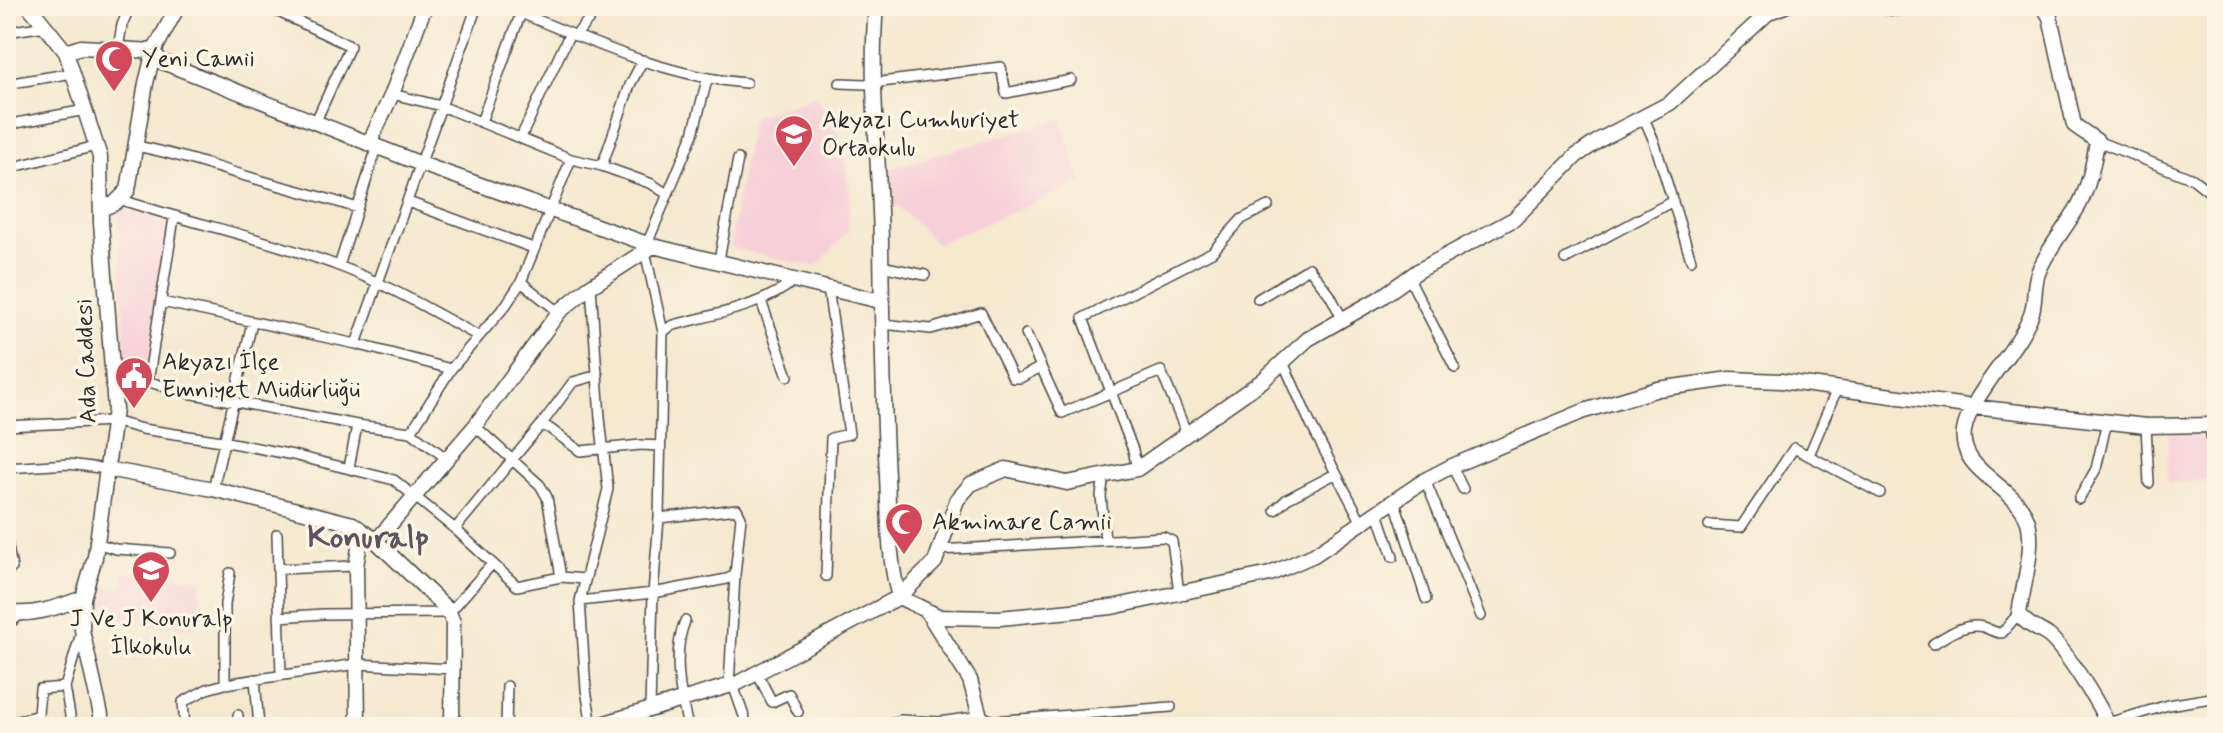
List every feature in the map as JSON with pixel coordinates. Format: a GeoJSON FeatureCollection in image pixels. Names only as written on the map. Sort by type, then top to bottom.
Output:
{"type":"FeatureCollection","features":[{"type":"Feature","properties":{"kind":"main road","name":"Ada Caddesi"},"geometry":{"type":"LineString","coordinates":[[30,6],[66,52],[100,157],[113,421],[96,543],[83,598],[82,630],[101,727]]}},
{"type":"Feature","properties":{"kind":"main road"},"geometry":{"type":"LineString","coordinates":[[101,209],[128,190],[154,51],[178,6]]}},
{"type":"Feature","properties":{"kind":"main road"},"geometry":{"type":"LineString","coordinates":[[373,146],[424,6]]}},
{"type":"Feature","properties":{"kind":"main road"},"geometry":{"type":"LineString","coordinates":[[876,6],[880,301],[892,570],[899,597],[940,617],[1000,618],[1112,607],[1270,574],[1314,555],[1425,480],[1452,466],[1584,411],[1658,389],[1730,379],[1781,381],[2146,426],[2213,425]]}},
{"type":"Feature","properties":{"kind":"main road"},"geometry":{"type":"LineString","coordinates":[[592,727],[731,686],[899,597],[935,562],[957,500],[971,484],[1006,469],[1067,483],[1137,469],[1262,381],[1308,339],[1514,219],[1576,156],[1601,139],[1670,103],[1769,12],[1785,6]]}},
{"type":"Feature","properties":{"kind":"main road"},"geometry":{"type":"LineString","coordinates":[[1882,6],[1929,6]]}},
{"type":"Feature","properties":{"kind":"main road"},"geometry":{"type":"LineString","coordinates":[[2043,6],[2050,17],[2074,125],[2097,141],[2094,160],[2080,202],[2039,271],[2032,315],[1966,422],[1964,448],[1967,456],[2010,495],[2024,512],[2029,525],[2027,567],[2019,613],[2033,628],[2056,644],[2100,704],[2109,725]]}},
{"type":"Feature","properties":{"kind":"main road"},"geometry":{"type":"LineString","coordinates":[[66,52],[81,47],[154,51]]}},
{"type":"Feature","properties":{"kind":"main road"},"geometry":{"type":"LineString","coordinates":[[154,51],[160,61],[315,123],[648,247],[719,260],[880,301]]}},
{"type":"Feature","properties":{"kind":"main road"},"geometry":{"type":"LineString","coordinates":[[376,541],[475,426],[559,312],[648,247]]}},
{"type":"Feature","properties":{"kind":"main road"},"geometry":{"type":"LineString","coordinates":[[107,469],[213,489],[353,524],[376,541],[427,587],[453,622],[452,727]]}},
{"type":"Feature","properties":{"kind":"main road"},"geometry":{"type":"LineString","coordinates":[[358,727],[356,566],[362,531]]}},
{"type":"Feature","properties":{"kind":"main road"},"geometry":{"type":"LineString","coordinates":[[13,613],[49,610],[83,598]]}},
{"type":"Feature","properties":{"kind":"main road"},"geometry":{"type":"LineString","coordinates":[[926,610],[970,680],[982,722]]}},
{"type":"Feature","properties":{"kind":"street"},"geometry":{"type":"LineString","coordinates":[[118,48],[122,25],[130,6]]}},
{"type":"Feature","properties":{"kind":"street"},"geometry":{"type":"LineString","coordinates":[[266,6],[350,46],[315,123]]}},
{"type":"Feature","properties":{"kind":"street"},"geometry":{"type":"LineString","coordinates":[[356,344],[477,6]]}},
{"type":"Feature","properties":{"kind":"street"},"geometry":{"type":"LineString","coordinates":[[503,6],[572,36],[643,60],[707,80],[746,83]]}},
{"type":"Feature","properties":{"kind":"street"},"geometry":{"type":"LineString","coordinates":[[521,137],[572,36],[591,17],[595,6]]}},
{"type":"Feature","properties":{"kind":"street"},"geometry":{"type":"LineString","coordinates":[[481,122],[521,13]]}},
{"type":"Feature","properties":{"kind":"street"},"geometry":{"type":"LineString","coordinates":[[6,32],[47,26]]}},
{"type":"Feature","properties":{"kind":"street"},"geometry":{"type":"LineString","coordinates":[[602,166],[630,85],[643,60]]}},
{"type":"Feature","properties":{"kind":"street"},"geometry":{"type":"LineString","coordinates":[[840,83],[875,83],[1001,67],[1006,93],[1071,80]]}},
{"type":"Feature","properties":{"kind":"street"},"geometry":{"type":"LineString","coordinates":[[6,84],[73,73]]}},
{"type":"Feature","properties":{"kind":"street"},"geometry":{"type":"LineString","coordinates":[[650,709],[653,593],[659,518],[663,332],[648,247],[693,134],[707,80]]}},
{"type":"Feature","properties":{"kind":"street"},"geometry":{"type":"LineString","coordinates":[[392,94],[441,106],[571,159],[602,166],[652,184],[667,194]]}},
{"type":"Feature","properties":{"kind":"street"},"geometry":{"type":"LineString","coordinates":[[6,125],[85,110]]}},
{"type":"Feature","properties":{"kind":"street"},"geometry":{"type":"LineString","coordinates":[[1643,116],[1654,141],[1691,260]]}},
{"type":"Feature","properties":{"kind":"street"},"geometry":{"type":"LineString","coordinates":[[2097,141],[2193,179],[2217,198]]}},
{"type":"Feature","properties":{"kind":"street"},"geometry":{"type":"LineString","coordinates":[[6,169],[96,146]]}},
{"type":"Feature","properties":{"kind":"street"},"geometry":{"type":"LineString","coordinates":[[136,146],[174,152],[250,178],[310,192],[357,208]]}},
{"type":"Feature","properties":{"kind":"street"},"geometry":{"type":"LineString","coordinates":[[339,266],[373,146]]}},
{"type":"Feature","properties":{"kind":"street"},"geometry":{"type":"LineString","coordinates":[[411,432],[451,369],[471,349],[521,282],[571,159]]}},
{"type":"Feature","properties":{"kind":"street"},"geometry":{"type":"LineString","coordinates":[[719,260],[738,159]]}},
{"type":"Feature","properties":{"kind":"street"},"geometry":{"type":"LineString","coordinates":[[119,199],[339,266],[478,336]]}},
{"type":"Feature","properties":{"kind":"street"},"geometry":{"type":"LineString","coordinates":[[1565,259],[1673,201]]}},
{"type":"Feature","properties":{"kind":"street"},"geometry":{"type":"LineString","coordinates":[[408,202],[533,248]]}},
{"type":"Feature","properties":{"kind":"street"},"geometry":{"type":"LineString","coordinates":[[1137,469],[1083,318],[1212,252],[1242,219],[1268,206]]}},
{"type":"Feature","properties":{"kind":"street"},"geometry":{"type":"LineString","coordinates":[[148,382],[174,218]]}},
{"type":"Feature","properties":{"kind":"street"},"geometry":{"type":"LineString","coordinates":[[881,266],[925,275]]}},
{"type":"Feature","properties":{"kind":"street"},"geometry":{"type":"LineString","coordinates":[[1258,299],[1309,268],[1330,295],[1343,320]]}},
{"type":"Feature","properties":{"kind":"street"},"geometry":{"type":"LineString","coordinates":[[1409,278],[1455,368]]}},
{"type":"Feature","properties":{"kind":"street"},"geometry":{"type":"LineString","coordinates":[[663,332],[671,326],[761,301],[780,292],[796,279]]}},
{"type":"Feature","properties":{"kind":"street"},"geometry":{"type":"LineString","coordinates":[[521,282],[559,312]]}},
{"type":"Feature","properties":{"kind":"street"},"geometry":{"type":"LineString","coordinates":[[591,286],[608,489],[580,601],[592,727]]}},
{"type":"Feature","properties":{"kind":"street"},"geometry":{"type":"LineString","coordinates":[[826,576],[831,438],[849,434],[828,288]]}},
{"type":"Feature","properties":{"kind":"street"},"geometry":{"type":"LineString","coordinates":[[761,301],[788,376]]}},
{"type":"Feature","properties":{"kind":"street"},"geometry":{"type":"LineString","coordinates":[[162,302],[356,344],[451,369]]}},
{"type":"Feature","properties":{"kind":"street"},"geometry":{"type":"LineString","coordinates":[[882,324],[931,329],[981,313],[1013,378],[1020,378],[1041,367]]}},
{"type":"Feature","properties":{"kind":"street"},"geometry":{"type":"LineString","coordinates":[[213,489],[252,323]]}},
{"type":"Feature","properties":{"kind":"street"},"geometry":{"type":"LineString","coordinates":[[1026,334],[1062,413],[1161,371],[1187,434]]}},
{"type":"Feature","properties":{"kind":"street"},"geometry":{"type":"LineString","coordinates":[[1283,362],[1335,474],[1362,523]]}},
{"type":"Feature","properties":{"kind":"street"},"geometry":{"type":"LineString","coordinates":[[112,370],[178,391],[357,425],[411,432],[446,458]]}},
{"type":"Feature","properties":{"kind":"street"},"geometry":{"type":"LineString","coordinates":[[455,529],[573,382],[598,375]]}},
{"type":"Feature","properties":{"kind":"street"},"geometry":{"type":"LineString","coordinates":[[1809,455],[1837,389]]}},
{"type":"Feature","properties":{"kind":"street"},"geometry":{"type":"LineString","coordinates":[[6,426],[113,421],[349,468],[394,480],[455,529],[517,586],[561,577],[585,579]]}},
{"type":"Feature","properties":{"kind":"street"},"geometry":{"type":"LineString","coordinates":[[2079,499],[2096,469],[2107,421]]}},
{"type":"Feature","properties":{"kind":"street"},"geometry":{"type":"LineString","coordinates":[[349,468],[357,425]]}},
{"type":"Feature","properties":{"kind":"street"},"geometry":{"type":"LineString","coordinates":[[541,425],[580,451],[660,446]]}},
{"type":"Feature","properties":{"kind":"street"},"geometry":{"type":"LineString","coordinates":[[2213,425],[2217,465]]}},
{"type":"Feature","properties":{"kind":"street"},"geometry":{"type":"LineString","coordinates":[[475,426],[540,485],[547,497],[561,577]]}},
{"type":"Feature","properties":{"kind":"street"},"geometry":{"type":"LineString","coordinates":[[2146,426],[2149,483]]}},
{"type":"Feature","properties":{"kind":"street"},"geometry":{"type":"LineString","coordinates":[[1709,525],[1741,527],[1794,448],[1880,493]]}},
{"type":"Feature","properties":{"kind":"street"},"geometry":{"type":"LineString","coordinates":[[6,468],[69,464],[107,469]]}},
{"type":"Feature","properties":{"kind":"street"},"geometry":{"type":"LineString","coordinates":[[1452,466],[1463,489]]}},
{"type":"Feature","properties":{"kind":"street"},"geometry":{"type":"LineString","coordinates":[[1275,510],[1287,499],[1335,474]]}},
{"type":"Feature","properties":{"kind":"street"},"geometry":{"type":"LineString","coordinates":[[1104,476],[1101,496],[1105,540]]}},
{"type":"Feature","properties":{"kind":"street"},"geometry":{"type":"LineString","coordinates":[[1425,480],[1481,616]]}},
{"type":"Feature","properties":{"kind":"street"},"geometry":{"type":"LineString","coordinates":[[1395,502],[1426,599]]}},
{"type":"Feature","properties":{"kind":"street"},"geometry":{"type":"LineString","coordinates":[[659,518],[737,509],[741,517],[735,575],[731,686],[745,719]]}},
{"type":"Feature","properties":{"kind":"street"},"geometry":{"type":"LineString","coordinates":[[1378,513],[1393,557]]}},
{"type":"Feature","properties":{"kind":"street"},"geometry":{"type":"LineString","coordinates":[[277,534],[281,675]]}},
{"type":"Feature","properties":{"kind":"street"},"geometry":{"type":"LineString","coordinates":[[6,537],[12,568]]}},
{"type":"Feature","properties":{"kind":"street"},"geometry":{"type":"LineString","coordinates":[[939,550],[1164,537],[1172,541],[1179,592]]}},
{"type":"Feature","properties":{"kind":"street"},"geometry":{"type":"LineString","coordinates":[[96,543],[116,549],[170,553]]}},
{"type":"Feature","properties":{"kind":"street"},"geometry":{"type":"LineString","coordinates":[[279,617],[449,613],[492,564]]}},
{"type":"Feature","properties":{"kind":"street"},"geometry":{"type":"LineString","coordinates":[[278,569],[356,566]]}},
{"type":"Feature","properties":{"kind":"street"},"geometry":{"type":"LineString","coordinates":[[225,684],[225,604],[230,573]]}},
{"type":"Feature","properties":{"kind":"street"},"geometry":{"type":"LineString","coordinates":[[580,601],[653,593],[735,575]]}},
{"type":"Feature","properties":{"kind":"street"},"geometry":{"type":"LineString","coordinates":[[6,626],[13,613]]}},
{"type":"Feature","properties":{"kind":"street"},"geometry":{"type":"LineString","coordinates":[[1933,644],[1969,626],[2002,633],[2019,613]]}},
{"type":"Feature","properties":{"kind":"street"},"geometry":{"type":"LineString","coordinates":[[685,621],[678,649],[681,700],[688,727]]}},
{"type":"Feature","properties":{"kind":"street"},"geometry":{"type":"LineString","coordinates":[[72,727],[65,687],[82,630]]}},
{"type":"Feature","properties":{"kind":"street"},"geometry":{"type":"LineString","coordinates":[[185,727],[183,702],[207,689],[225,684],[357,664],[453,669]]}},
{"type":"Feature","properties":{"kind":"street"},"geometry":{"type":"LineString","coordinates":[[757,673],[772,702],[789,694],[798,712]]}},
{"type":"Feature","properties":{"kind":"street"},"geometry":{"type":"LineString","coordinates":[[255,679],[259,727]]}},
{"type":"Feature","properties":{"kind":"street"},"geometry":{"type":"LineString","coordinates":[[506,727],[507,686]]}},
{"type":"Feature","properties":{"kind":"street"},"geometry":{"type":"LineString","coordinates":[[37,727],[40,689],[65,687]]}},
{"type":"Feature","properties":{"kind":"street"},"geometry":{"type":"LineString","coordinates":[[2109,725],[2168,705],[2217,697]]}},
{"type":"Feature","properties":{"kind":"street"},"geometry":{"type":"LineString","coordinates":[[882,727],[900,720],[982,722],[1171,707]]}},
{"type":"Feature","properties":{"kind":"street"},"geometry":{"type":"LineString","coordinates":[[6,725],[38,715]]}},
{"type":"Feature","properties":{"kind":"street"},"geometry":{"type":"LineString","coordinates":[[238,715],[238,727]]}},
{"type":"Feature","properties":{"kind":"shaded area","name":"Akyazı Cumhuriyet Ortaokulu"},"geometry":{"type":"Polygon","coordinates":[[[816,96],[842,141],[850,194],[848,232],[816,267],[729,248],[752,117],[816,96]]]}},
{"type":"Feature","properties":{"kind":"shaded area"},"geometry":{"type":"Polygon","coordinates":[[[1061,119],[1082,183],[937,244],[891,200],[888,169],[1061,119]]]}},
{"type":"Feature","properties":{"kind":"shaded area"},"geometry":{"type":"Polygon","coordinates":[[[119,211],[171,219],[149,375],[126,374],[119,211]]]}},
{"type":"Feature","properties":{"kind":"shaded area"},"geometry":{"type":"Polygon","coordinates":[[[2206,431],[2209,480],[2167,483],[2168,432],[2206,431]]]}},
{"type":"Feature","properties":{"kind":"shaded area","name":"J Ve J Konuralp İlkokulu"},"geometry":{"type":"Polygon","coordinates":[[[125,572],[202,579],[197,628],[102,619],[105,587],[123,588],[125,572]]]}},
{"type":"Feature","properties":{"kind":"place","name":"Yeni Camii"},"geometry":{"type":"Point","coordinates":[114,93]}},
{"type":"Feature","properties":{"kind":"place","name":"Akyazı Cumhuriyet Ortaokulu"},"geometry":{"type":"Point","coordinates":[794,168]}},
{"type":"Feature","properties":{"kind":"place","name":"Akyazı İlçe Emniyet Müdürlüğü"},"geometry":{"type":"Point","coordinates":[134,410]}},
{"type":"Feature","properties":{"kind":"place","name":"Akminare Camii"},"geometry":{"type":"Point","coordinates":[904,556]}},
{"type":"Feature","properties":{"kind":"place","name":"J Ve J Konuralp İlkokulu"},"geometry":{"type":"Point","coordinates":[151,604]}},
{"type":"Feature","properties":{"kind":"district","name":"Konuralp"},"geometry":{"type":"Point","coordinates":[368,538]}}]}
